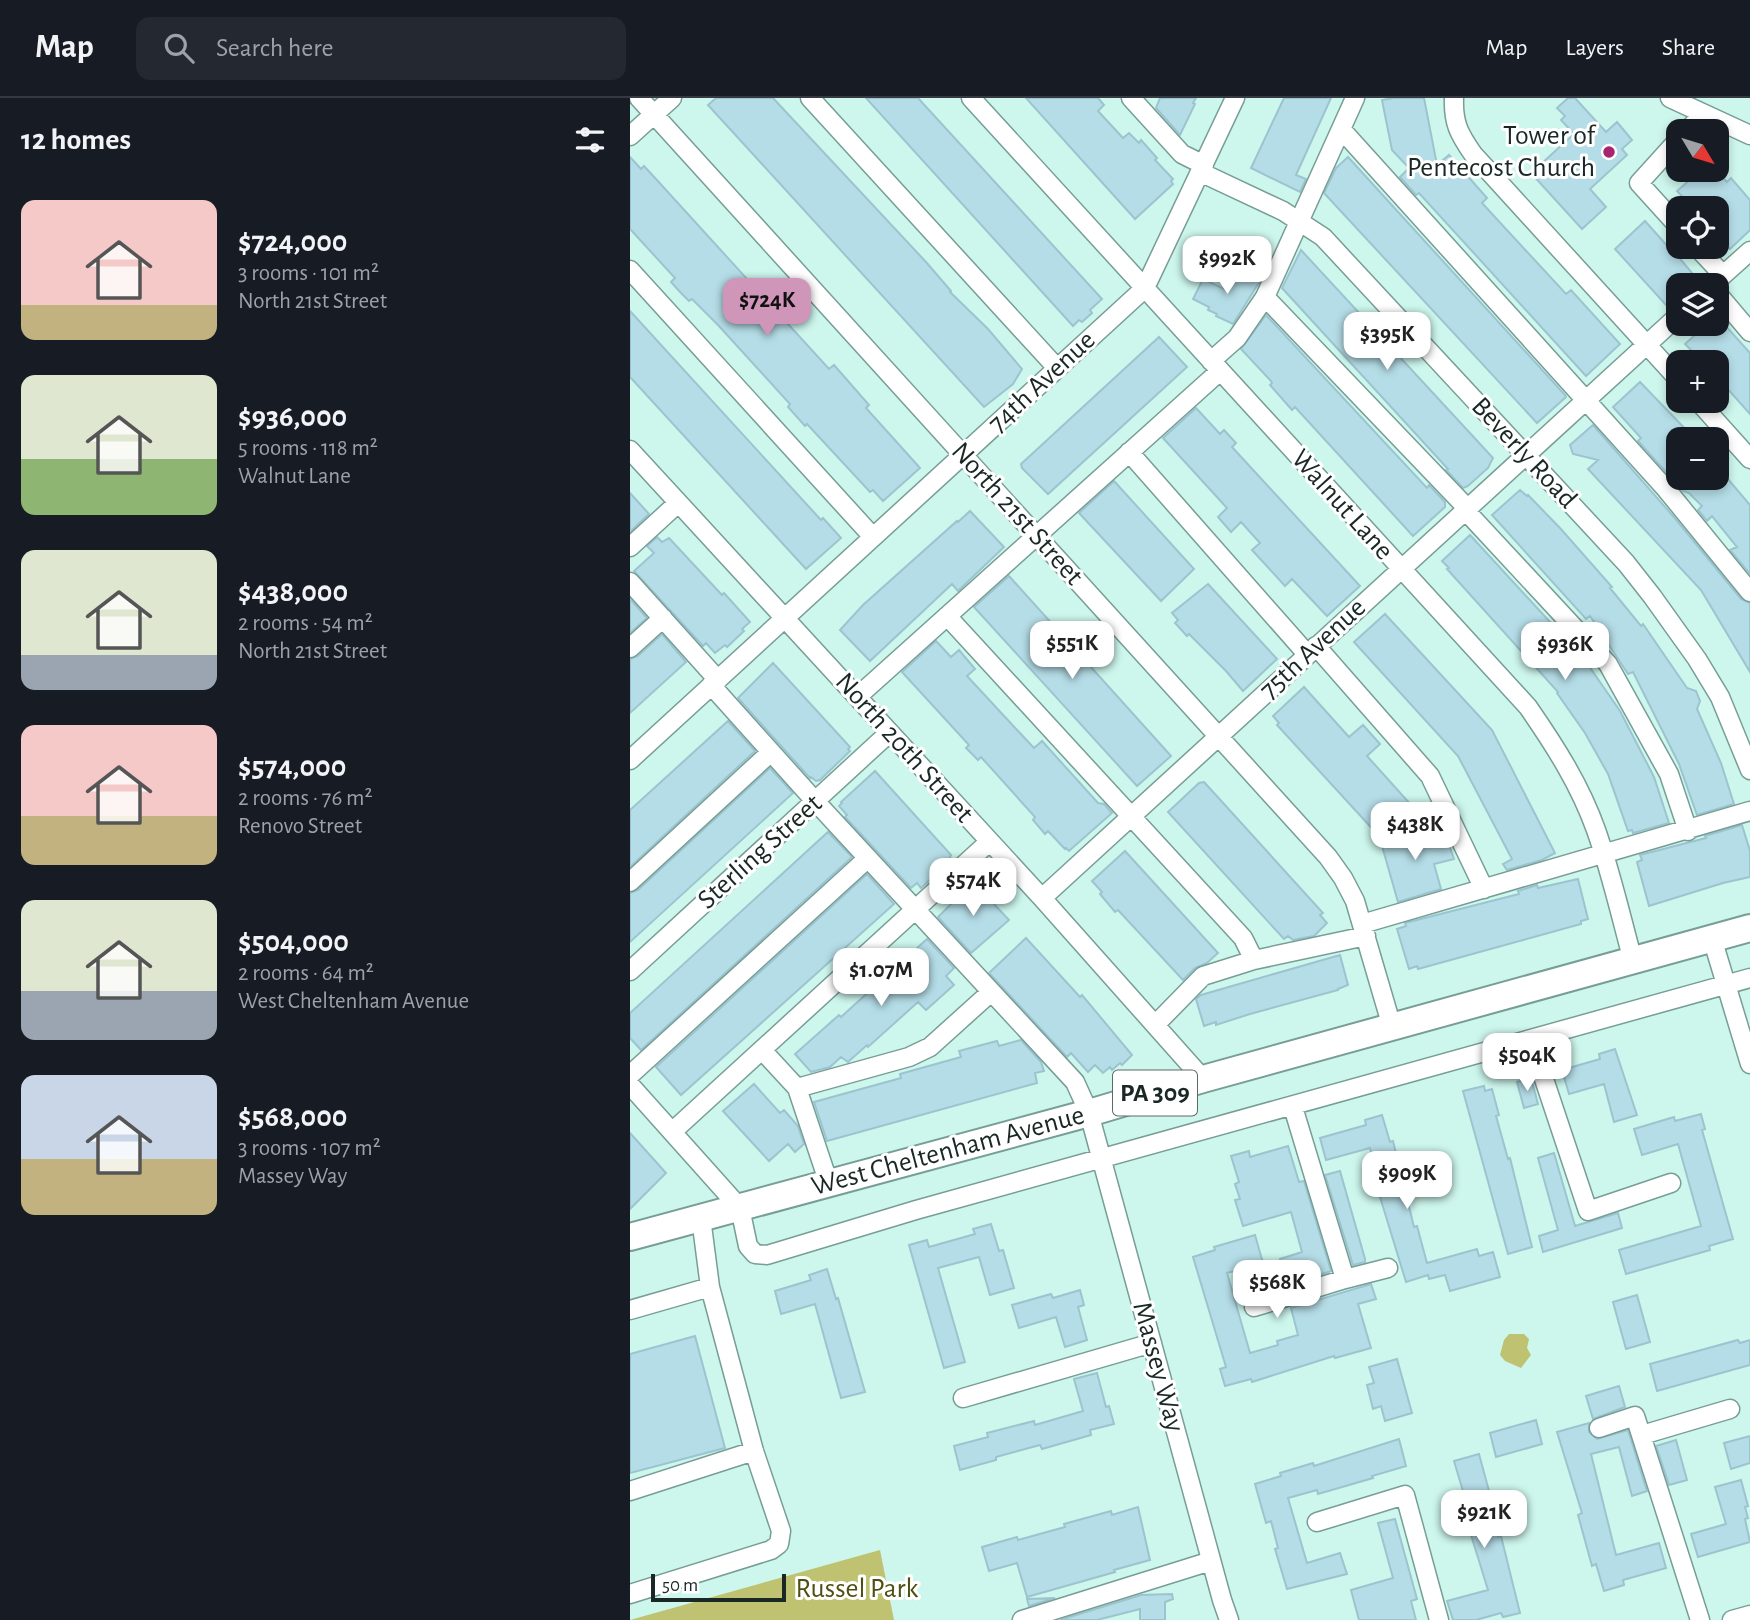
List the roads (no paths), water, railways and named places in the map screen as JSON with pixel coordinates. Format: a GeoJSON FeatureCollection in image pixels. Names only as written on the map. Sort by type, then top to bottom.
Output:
{"type":"FeatureCollection","features":[{"type":"Feature","properties":{"kind":"highway","name":"West Cheltenham Avenue"},"geometry":{"type":"LineString","coordinates":[[632,1231],[701,1218],[829,1184],[1750,928]]}},
{"type":"Feature","properties":{"kind":"street","name":"North 21st Street"},"geometry":{"type":"LineString","coordinates":[[639,98],[1328,857],[1355,901],[1392,1027]]}},
{"type":"Feature","properties":{"kind":"street"},"geometry":{"type":"LineString","coordinates":[[630,136],[672,98]]}},
{"type":"Feature","properties":{"kind":"street"},"geometry":{"type":"LineString","coordinates":[[810,98],[1057,368]]}},
{"type":"Feature","properties":{"kind":"street","name":"Walnut Lane"},"geometry":{"type":"LineString","coordinates":[[971,98],[1528,707],[1570,772],[1589,813],[1603,852],[1633,961]]}},
{"type":"Feature","properties":{"kind":"street","name":"Beverly Road"},"geometry":{"type":"LineString","coordinates":[[1131,98],[1182,154],[1202,169],[1298,219],[1323,237],[1348,261],[1626,563],[1698,659],[1720,697],[1750,770]]}},
{"type":"Feature","properties":{"kind":"street","name":"74th Avenue"},"geometry":{"type":"LineString","coordinates":[[630,760],[1144,288],[1235,98]]}},
{"type":"Feature","properties":{"kind":"street"},"geometry":{"type":"LineString","coordinates":[[857,698],[1129,452],[1215,366],[1265,297],[1355,98]]}},
{"type":"Feature","properties":{"kind":"street"},"geometry":{"type":"LineString","coordinates":[[1454,98],[1453,117],[1473,154],[1666,366]]}},
{"type":"Feature","properties":{"kind":"street"},"geometry":{"type":"LineString","coordinates":[[1670,98],[1750,135]]}},
{"type":"Feature","properties":{"kind":"street"},"geometry":{"type":"LineString","coordinates":[[1698,119],[1703,114]]}},
{"type":"Feature","properties":{"kind":"street"},"geometry":{"type":"LineString","coordinates":[[1341,129],[1666,489],[1750,592]]}},
{"type":"Feature","properties":{"kind":"street"},"geometry":{"type":"LineString","coordinates":[[1666,154],[1639,183],[1666,213]]}},
{"type":"Feature","properties":{"kind":"street"},"geometry":{"type":"LineString","coordinates":[[1726,273],[1750,251]]}},
{"type":"Feature","properties":{"kind":"street"},"geometry":{"type":"LineString","coordinates":[[630,270],[873,537]]}},
{"type":"Feature","properties":{"kind":"street"},"geometry":{"type":"LineString","coordinates":[[1265,297],[1608,664],[1669,774],[1688,831]]}},
{"type":"Feature","properties":{"kind":"street"},"geometry":{"type":"LineString","coordinates":[[1729,307],[1750,331]]}},
{"type":"Feature","properties":{"kind":"street","name":"75th Avenue"},"geometry":{"type":"LineString","coordinates":[[1042,898],[1666,327]]}},
{"type":"Feature","properties":{"kind":"street"},"geometry":{"type":"LineString","coordinates":[[1709,413],[1750,459]]}},
{"type":"Feature","properties":{"kind":"street","name":"North 20th Street"},"geometry":{"type":"LineString","coordinates":[[630,450],[1042,898],[1203,1079]]}},
{"type":"Feature","properties":{"kind":"street"},"geometry":{"type":"LineString","coordinates":[[1129,452],[1430,776],[1484,889]]}},
{"type":"Feature","properties":{"kind":"street"},"geometry":{"type":"LineString","coordinates":[[630,547],[678,503]]}},
{"type":"Feature","properties":{"kind":"street","name":"Massey Way"},"geometry":{"type":"LineString","coordinates":[[630,582],[663,618],[771,752],[1074,1082],[1089,1113],[1229,1620]]}},
{"type":"Feature","properties":{"kind":"street"},"geometry":{"type":"LineString","coordinates":[[947,617],[1243,938],[1254,960]]}},
{"type":"Feature","properties":{"kind":"street"},"geometry":{"type":"LineString","coordinates":[[630,648],[663,618]]}},
{"type":"Feature","properties":{"kind":"street","name":"Sterling Street"},"geometry":{"type":"LineString","coordinates":[[630,971],[889,733]]}},
{"type":"Feature","properties":{"kind":"street"},"geometry":{"type":"LineString","coordinates":[[630,882],[771,752]]}},
{"type":"Feature","properties":{"kind":"street"},"geometry":{"type":"LineString","coordinates":[[1155,1025],[1203,976],[1364,930],[1603,852],[1688,831],[1750,811]]}},
{"type":"Feature","properties":{"kind":"street"},"geometry":{"type":"LineString","coordinates":[[673,1131],[989,842]]}},
{"type":"Feature","properties":{"kind":"street"},"geometry":{"type":"LineString","coordinates":[[630,1075],[868,858]]}},
{"type":"Feature","properties":{"kind":"street"},"geometry":{"type":"LineString","coordinates":[[1712,938],[1750,1064]]}},
{"type":"Feature","properties":{"kind":"street"},"geometry":{"type":"LineString","coordinates":[[630,1084],[740,1208],[748,1246],[755,1254],[766,1255],[916,1210],[1750,978]]}},
{"type":"Feature","properties":{"kind":"street"},"geometry":{"type":"LineString","coordinates":[[796,1088],[909,1057],[930,1047],[991,992]]}},
{"type":"Feature","properties":{"kind":"street"},"geometry":{"type":"LineString","coordinates":[[1531,1040],[1588,1211],[1671,1184]]}},
{"type":"Feature","properties":{"kind":"street"},"geometry":{"type":"LineString","coordinates":[[762,1050],[796,1088],[829,1184]]}},
{"type":"Feature","properties":{"kind":"street"},"geometry":{"type":"LineString","coordinates":[[1293,1107],[1345,1279]]}},
{"type":"Feature","properties":{"kind":"street"},"geometry":{"type":"LineString","coordinates":[[630,1594],[772,1550],[779,1544],[781,1531],[754,1451],[710,1287],[701,1218]]}},
{"type":"Feature","properties":{"kind":"street"},"geometry":{"type":"LineString","coordinates":[[1254,1307],[1388,1268]]}},
{"type":"Feature","properties":{"kind":"street"},"geometry":{"type":"LineString","coordinates":[[630,1310],[710,1287]]}},
{"type":"Feature","properties":{"kind":"street"},"geometry":{"type":"LineString","coordinates":[[962,1398],[1152,1343]]}},
{"type":"Feature","properties":{"kind":"street"},"geometry":{"type":"LineString","coordinates":[[1642,1436],[1730,1409]]}},
{"type":"Feature","properties":{"kind":"street"},"geometry":{"type":"LineString","coordinates":[[1599,1428],[1635,1416],[1700,1620]]}},
{"type":"Feature","properties":{"kind":"street"},"geometry":{"type":"LineString","coordinates":[[630,1491],[754,1451]]}},
{"type":"Feature","properties":{"kind":"street"},"geometry":{"type":"LineString","coordinates":[[1317,1522],[1405,1495],[1439,1620]]}},
{"type":"Feature","properties":{"kind":"street"},"geometry":{"type":"LineString","coordinates":[[1022,1620],[1211,1561]]}},
{"type":"Feature","properties":{"kind":"street"},"geometry":{"type":"LineString","coordinates":[[1732,1620],[1750,1615]]}},
{"type":"Feature","properties":{"kind":"place","name":"Tower of Pentecost Church"},"geometry":{"type":"Point","coordinates":[1609,152]}},
{"type":"Feature","properties":{"kind":"park label","name":"Russel Park"},"geometry":{"type":"Point","coordinates":[857,1589]}}]}
